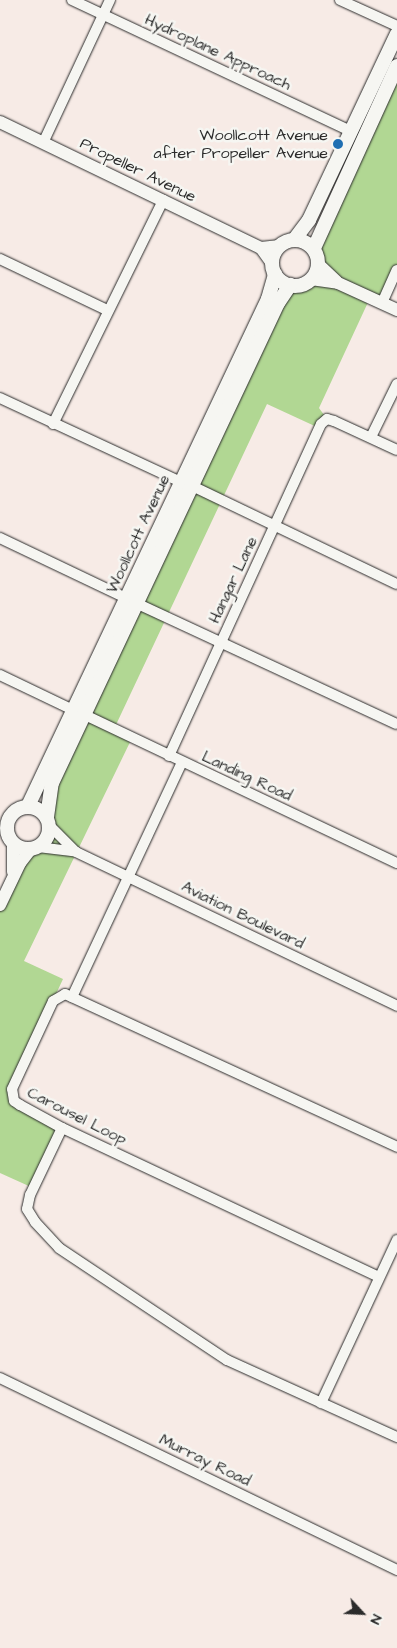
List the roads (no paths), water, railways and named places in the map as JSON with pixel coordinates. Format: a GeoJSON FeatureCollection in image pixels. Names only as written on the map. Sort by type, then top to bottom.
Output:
{"type":"FeatureCollection","features":[{"type":"Feature","properties":{"kind":"main road"},"geometry":{"type":"LineString","coordinates":[[280,246],[294,240],[309,220],[397,34]]}},
{"type":"Feature","properties":{"kind":"main road"},"geometry":{"type":"LineString","coordinates":[[274,269],[290,285],[298,286],[311,279],[318,264],[314,248],[397,66]]}},
{"type":"Feature","properties":{"kind":"main road"},"geometry":{"type":"LineString","coordinates":[[294,240],[314,248]]}},
{"type":"Feature","properties":{"kind":"main road","name":"Woollcott Avenue"},"geometry":{"type":"LineString","coordinates":[[13,843],[8,835],[8,822],[15,810],[28,806],[80,713],[133,602],[268,299],[280,246]]}},
{"type":"Feature","properties":{"kind":"main road","name":"Woollcott Avenue"},"geometry":{"type":"LineString","coordinates":[[186,484],[278,303],[290,285]]}},
{"type":"Feature","properties":{"kind":"main road","name":"Woollcott Avenue"},"geometry":{"type":"LineString","coordinates":[[35,848],[47,838],[52,783],[80,713]]}},
{"type":"Feature","properties":{"kind":"main road"},"geometry":{"type":"LineString","coordinates":[[28,806],[39,809],[48,821]]}},
{"type":"Feature","properties":{"kind":"main road"},"geometry":{"type":"LineString","coordinates":[[13,843],[35,848]]}},
{"type":"Feature","properties":{"kind":"street","name":"Hydroplane Approach"},"geometry":{"type":"LineString","coordinates":[[72,0],[351,131]]}},
{"type":"Feature","properties":{"kind":"street"},"geometry":{"type":"LineString","coordinates":[[43,143],[110,0]]}},
{"type":"Feature","properties":{"kind":"street"},"geometry":{"type":"LineString","coordinates":[[340,0],[397,26]]}},
{"type":"Feature","properties":{"kind":"street","name":"Propeller Avenue"},"geometry":{"type":"LineString","coordinates":[[0,122],[261,248],[274,269]]}},
{"type":"Feature","properties":{"kind":"street"},"geometry":{"type":"LineString","coordinates":[[53,424],[107,310],[163,200]]}},
{"type":"Feature","properties":{"kind":"street"},"geometry":{"type":"LineString","coordinates":[[261,248],[280,246]]}},
{"type":"Feature","properties":{"kind":"street"},"geometry":{"type":"LineString","coordinates":[[0,259],[107,310]]}},
{"type":"Feature","properties":{"kind":"street"},"geometry":{"type":"LineString","coordinates":[[318,264],[338,283]]}},
{"type":"Feature","properties":{"kind":"street"},"geometry":{"type":"LineString","coordinates":[[382,303],[397,270]]}},
{"type":"Feature","properties":{"kind":"street"},"geometry":{"type":"LineString","coordinates":[[311,279],[338,283],[397,310]]}},
{"type":"Feature","properties":{"kind":"street"},"geometry":{"type":"LineString","coordinates":[[397,384],[371,437],[397,450]]}},
{"type":"Feature","properties":{"kind":"street"},"geometry":{"type":"LineString","coordinates":[[0,398],[275,525],[397,584]]}},
{"type":"Feature","properties":{"kind":"street","name":"Hangar Lane"},"geometry":{"type":"LineString","coordinates":[[169,756],[321,424],[327,419],[371,437]]}},
{"type":"Feature","properties":{"kind":"street"},"geometry":{"type":"LineString","coordinates":[[0,538],[133,602],[397,724]]}},
{"type":"Feature","properties":{"kind":"street","name":"Landing Road"},"geometry":{"type":"LineString","coordinates":[[0,675],[397,864]]}},
{"type":"Feature","properties":{"kind":"street"},"geometry":{"type":"LineString","coordinates":[[182,762],[72,997],[397,1147]]}},
{"type":"Feature","properties":{"kind":"street","name":"Aviation Boulevard"},"geometry":{"type":"LineString","coordinates":[[48,821],[76,852]]}},
{"type":"Feature","properties":{"kind":"street","name":"Woollcott Avenue"},"geometry":{"type":"LineString","coordinates":[[13,843],[13,877]]}},
{"type":"Feature","properties":{"kind":"street","name":"Aviation Boulevard"},"geometry":{"type":"LineString","coordinates":[[35,848],[76,852],[397,1006]]}},
{"type":"Feature","properties":{"kind":"street","name":"Woollcott Avenue"},"geometry":{"type":"LineString","coordinates":[[0,905],[13,877],[35,848]]}},
{"type":"Feature","properties":{"kind":"street","name":"Carousel Loop"},"geometry":{"type":"LineString","coordinates":[[72,997],[65,994],[53,1001],[12,1089],[14,1101],[62,1128],[379,1277]]}},
{"type":"Feature","properties":{"kind":"street"},"geometry":{"type":"LineString","coordinates":[[62,1128],[30,1195],[27,1209],[35,1222],[69,1257],[207,1349],[397,1437]]}},
{"type":"Feature","properties":{"kind":"street"},"geometry":{"type":"LineString","coordinates":[[321,1403],[397,1240]]}},
{"type":"Feature","properties":{"kind":"street","name":"Murray Road"},"geometry":{"type":"LineString","coordinates":[[0,1378],[397,1570]]}},
{"type":"Feature","properties":{"kind":"place","name":"Woollcott Avenue after Propeller Avenue"},"geometry":{"type":"Point","coordinates":[338,144]}}]}
